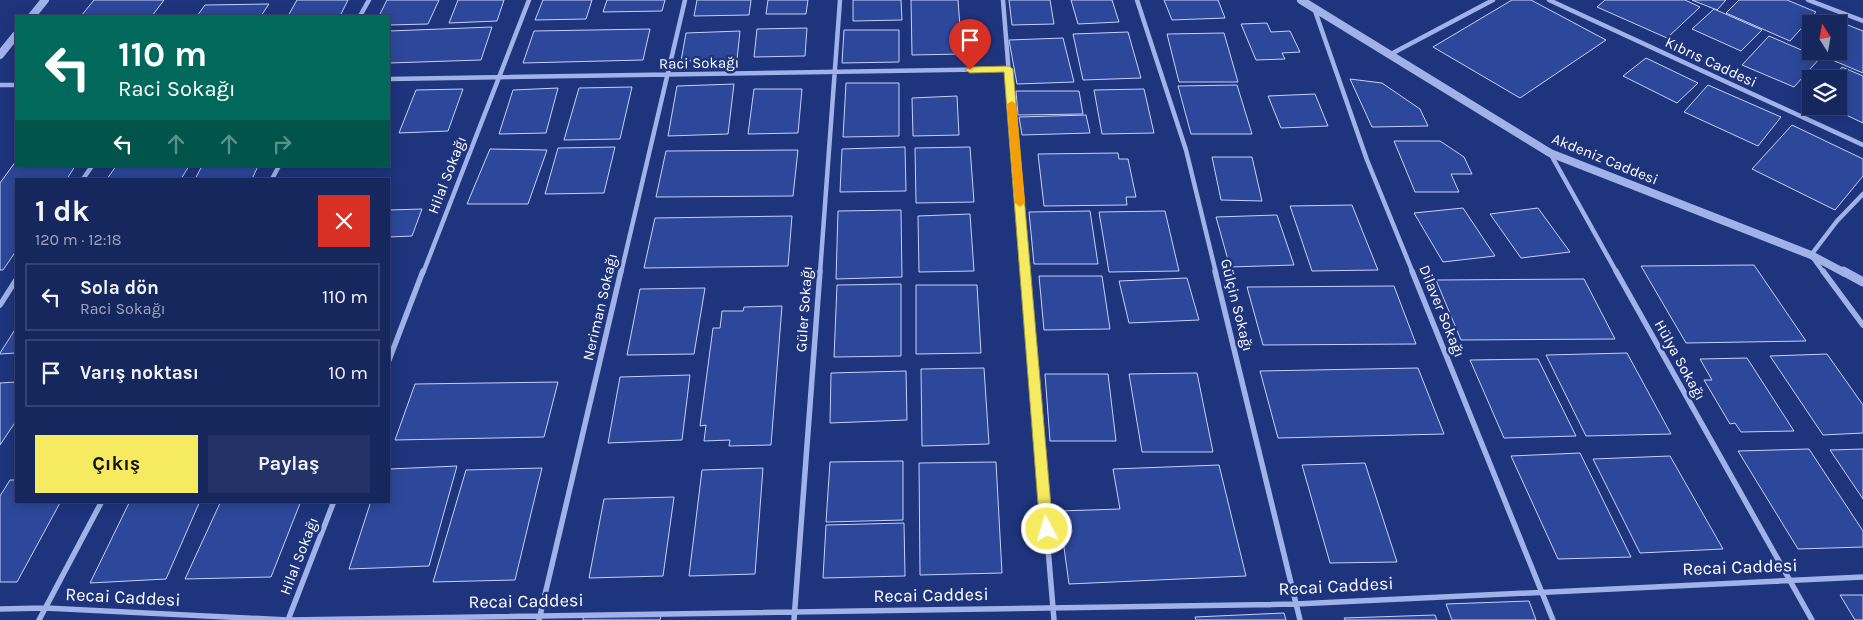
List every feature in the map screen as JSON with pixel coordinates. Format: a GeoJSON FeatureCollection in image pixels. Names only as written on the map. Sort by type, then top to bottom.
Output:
{"type":"FeatureCollection","features":[{"type":"Feature","properties":{"kind":"street"},"geometry":{"type":"LineString","coordinates":[[33,15],[45,0]]}},
{"type":"Feature","properties":{"kind":"street"},"geometry":{"type":"LineString","coordinates":[[361,15],[369,0]]}},
{"type":"Feature","properties":{"kind":"street","name":"Hilal Sokağı"},"geometry":{"type":"LineString","coordinates":[[390,357],[529,0]]}},
{"type":"Feature","properties":{"kind":"street","name":"Neriman Sokağı"},"geometry":{"type":"LineString","coordinates":[[540,618],[685,0]]}},
{"type":"Feature","properties":{"kind":"street","name":"Güler Sokağı"},"geometry":{"type":"LineString","coordinates":[[794,620],[840,0]]}},
{"type":"Feature","properties":{"kind":"street"},"geometry":{"type":"LineString","coordinates":[[1003,0],[1054,620]]}},
{"type":"Feature","properties":{"kind":"street","name":"Gülçin Sokağı"},"geometry":{"type":"LineString","coordinates":[[1136,0],[1186,150],[1300,620]]}},
{"type":"Feature","properties":{"kind":"street","name":"Akdeniz Caddesi"},"geometry":{"type":"LineString","coordinates":[[1300,0],[1550,153],[1811,255],[1863,282]]}},
{"type":"Feature","properties":{"kind":"street"},"geometry":{"type":"LineString","coordinates":[[1391,54],[1493,0]]}},
{"type":"Feature","properties":{"kind":"street","name":"Kıbrıs Caddesi"},"geometry":{"type":"LineString","coordinates":[[1549,0],[1863,145]]}},
{"type":"Feature","properties":{"kind":"street"},"geometry":{"type":"LineString","coordinates":[[1808,0],[1863,21]]}},
{"type":"Feature","properties":{"kind":"street","name":"Dilaver Sokağı"},"geometry":{"type":"LineString","coordinates":[[1314,8],[1368,160],[1553,620]]}},
{"type":"Feature","properties":{"kind":"street"},"geometry":{"type":"LineString","coordinates":[[0,55],[15,36]]}},
{"type":"Feature","properties":{"kind":"street","name":"Raci Sokağı"},"geometry":{"type":"LineString","coordinates":[[390,79],[1009,69]]}},
{"type":"Feature","properties":{"kind":"street"},"geometry":{"type":"LineString","coordinates":[[0,85],[15,85]]}},
{"type":"Feature","properties":{"kind":"street","name":"Hülya Sokağı"},"geometry":{"type":"LineString","coordinates":[[1550,153],[1812,620]]}},
{"type":"Feature","properties":{"kind":"street"},"geometry":{"type":"LineString","coordinates":[[85,178],[91,167]]}},
{"type":"Feature","properties":{"kind":"street"},"geometry":{"type":"LineString","coordinates":[[1863,194],[1837,221],[1811,255],[1863,325]]}},
{"type":"Feature","properties":{"kind":"street"},"geometry":{"type":"LineString","coordinates":[[0,305],[15,282]]}},
{"type":"Feature","properties":{"kind":"street"},"geometry":{"type":"LineString","coordinates":[[38,620],[101,503]]}},
{"type":"Feature","properties":{"kind":"street","name":"Hilal Sokağı"},"geometry":{"type":"LineString","coordinates":[[288,620],[333,503]]}},
{"type":"Feature","properties":{"kind":"street","name":"Recai Caddesi"},"geometry":{"type":"LineString","coordinates":[[0,609],[45,608],[288,620],[540,618],[1296,604],[1863,577]]}},
{"type":"Feature","properties":{"kind":"building"},"geometry":{"type":"Polygon","coordinates":[[[94,0],[164,0],[153,15],[82,15],[94,0]]]}},
{"type":"Feature","properties":{"kind":"building"},"geometry":{"type":"Polygon","coordinates":[[[297,0],[348,0],[340,15],[289,15],[297,0]]]}},
{"type":"Feature","properties":{"kind":"building"},"geometry":{"type":"Polygon","coordinates":[[[387,0],[439,0],[428,24],[390,25],[390,15],[380,15],[387,0]]]}},
{"type":"Feature","properties":{"kind":"building"},"geometry":{"type":"Polygon","coordinates":[[[458,0],[504,0],[497,21],[449,23],[458,0]]]}},
{"type":"Feature","properties":{"kind":"building"},"geometry":{"type":"Polygon","coordinates":[[[543,0],[592,0],[586,19],[535,20],[543,0]]]}},
{"type":"Feature","properties":{"kind":"building"},"geometry":{"type":"Polygon","coordinates":[[[607,0],[665,0],[662,11],[603,12],[607,0]]]}},
{"type":"Feature","properties":{"kind":"building"},"geometry":{"type":"Polygon","coordinates":[[[697,0],[751,0],[749,15],[694,16],[697,0]]]}},
{"type":"Feature","properties":{"kind":"building"},"geometry":{"type":"Polygon","coordinates":[[[768,0],[808,0],[806,14],[766,14],[768,0]]]}},
{"type":"Feature","properties":{"kind":"building"},"geometry":{"type":"Polygon","coordinates":[[[853,0],[901,0],[902,20],[853,21],[853,0]]]}},
{"type":"Feature","properties":{"kind":"building"},"geometry":{"type":"Polygon","coordinates":[[[911,0],[958,0],[962,54],[912,55],[911,0]]]}},
{"type":"Feature","properties":{"kind":"building"},"geometry":{"type":"Polygon","coordinates":[[[1009,0],[1050,0],[1054,24],[1012,25],[1009,0]]]}},
{"type":"Feature","properties":{"kind":"building"},"geometry":{"type":"Polygon","coordinates":[[[1071,0],[1112,0],[1119,22],[1078,24],[1071,0]]]}},
{"type":"Feature","properties":{"kind":"building"},"geometry":{"type":"Polygon","coordinates":[[[1164,0],[1218,0],[1225,18],[1172,20],[1164,0]]]}},
{"type":"Feature","properties":{"kind":"building"},"geometry":{"type":"Polygon","coordinates":[[[1512,0],[1531,0],[1606,40],[1520,98],[1433,47],[1512,0]]]}},
{"type":"Feature","properties":{"kind":"building"},"geometry":{"type":"Polygon","coordinates":[[[1605,0],[1685,0],[1700,7],[1667,38],[1597,7],[1605,0]]]}},
{"type":"Feature","properties":{"kind":"building"},"geometry":{"type":"Polygon","coordinates":[[[1692,0],[1726,0],[1717,10],[1692,0]]]}},
{"type":"Feature","properties":{"kind":"building"},"geometry":{"type":"Polygon","coordinates":[[[1739,0],[1787,0],[1816,12],[1813,15],[1802,15],[1802,28],[1790,41],[1726,13],[1739,0]]]}},
{"type":"Feature","properties":{"kind":"building"},"geometry":{"type":"Polygon","coordinates":[[[269,4],[262,15],[198,15],[205,5],[269,4]]]}},
{"type":"Feature","properties":{"kind":"building"},"geometry":{"type":"Polygon","coordinates":[[[1714,9],[1762,30],[1741,51],[1692,29],[1714,9]]]}},
{"type":"Feature","properties":{"kind":"building"},"geometry":{"type":"Polygon","coordinates":[[[1267,23],[1271,32],[1290,31],[1300,52],[1282,53],[1285,59],[1256,60],[1241,24],[1267,23]]]}},
{"type":"Feature","properties":{"kind":"building"},"geometry":{"type":"Polygon","coordinates":[[[1848,25],[1863,31],[1863,73],[1832,60],[1848,60],[1848,25]]]}},
{"type":"Feature","properties":{"kind":"building"},"geometry":{"type":"Polygon","coordinates":[[[492,27],[481,60],[390,63],[390,31],[492,27]]]}},
{"type":"Feature","properties":{"kind":"building"},"geometry":{"type":"Polygon","coordinates":[[[807,28],[805,56],[754,57],[757,29],[807,28]]]}},
{"type":"Feature","properties":{"kind":"building"},"geometry":{"type":"Polygon","coordinates":[[[650,29],[643,60],[523,63],[534,31],[650,29]]]}},
{"type":"Feature","properties":{"kind":"building"},"geometry":{"type":"Polygon","coordinates":[[[844,30],[899,30],[899,62],[842,63],[844,30]]]}},
{"type":"Feature","properties":{"kind":"building"},"geometry":{"type":"Polygon","coordinates":[[[740,31],[737,60],[681,61],[686,33],[740,31]]]}},
{"type":"Feature","properties":{"kind":"building"},"geometry":{"type":"Polygon","coordinates":[[[1128,32],[1141,78],[1083,80],[1073,34],[1128,32]]]}},
{"type":"Feature","properties":{"kind":"building"},"geometry":{"type":"Polygon","coordinates":[[[1224,33],[1238,82],[1179,82],[1167,34],[1224,33]]]}},
{"type":"Feature","properties":{"kind":"building"},"geometry":{"type":"Polygon","coordinates":[[[1769,36],[1802,50],[1802,60],[1818,60],[1809,70],[1802,70],[1802,78],[1794,87],[1742,65],[1769,36]]]}},
{"type":"Feature","properties":{"kind":"building"},"geometry":{"type":"Polygon","coordinates":[[[1063,38],[1074,82],[1017,84],[1009,40],[1063,38]]]}},
{"type":"Feature","properties":{"kind":"building"},"geometry":{"type":"Polygon","coordinates":[[[1646,58],[1698,83],[1677,103],[1623,76],[1646,58]]]}},
{"type":"Feature","properties":{"kind":"building"},"geometry":{"type":"Polygon","coordinates":[[[1842,67],[1863,76],[1863,123],[1846,115],[1847,70],[1840,70],[1842,67]]]}},
{"type":"Feature","properties":{"kind":"building"},"geometry":{"type":"Polygon","coordinates":[[[1350,79],[1382,83],[1420,109],[1428,126],[1372,127],[1350,79]]]}},
{"type":"Feature","properties":{"kind":"building"},"geometry":{"type":"Polygon","coordinates":[[[846,83],[899,83],[899,136],[843,137],[846,83]]]}},
{"type":"Feature","properties":{"kind":"building"},"geometry":{"type":"Polygon","coordinates":[[[734,84],[728,134],[668,136],[677,86],[734,84]]]}},
{"type":"Feature","properties":{"kind":"building"},"geometry":{"type":"Polygon","coordinates":[[[1237,85],[1252,134],[1191,134],[1178,86],[1237,85]]]}},
{"type":"Feature","properties":{"kind":"building"},"geometry":{"type":"Polygon","coordinates":[[[1708,85],[1781,117],[1758,146],[1684,112],[1708,85]]]}},
{"type":"Feature","properties":{"kind":"building"},"geometry":{"type":"Polygon","coordinates":[[[632,87],[620,139],[564,140],[579,88],[632,87]]]}},
{"type":"Feature","properties":{"kind":"building"},"geometry":{"type":"Polygon","coordinates":[[[558,88],[546,133],[499,134],[513,90],[558,88]]]}},
{"type":"Feature","properties":{"kind":"building"},"geometry":{"type":"Polygon","coordinates":[[[463,89],[448,131],[399,133],[416,90],[463,89]]]}},
{"type":"Feature","properties":{"kind":"building"},"geometry":{"type":"Polygon","coordinates":[[[754,89],[802,89],[798,133],[748,134],[754,89]]]}},
{"type":"Feature","properties":{"kind":"building"},"geometry":{"type":"Polygon","coordinates":[[[1144,89],[1154,133],[1102,134],[1094,90],[1144,89]]]}},
{"type":"Feature","properties":{"kind":"building"},"geometry":{"type":"Polygon","coordinates":[[[1016,91],[1079,91],[1083,114],[1018,115],[1016,91]]]}},
{"type":"Feature","properties":{"kind":"building"},"geometry":{"type":"Polygon","coordinates":[[[1315,94],[1328,126],[1281,128],[1268,96],[1315,94]]]}},
{"type":"Feature","properties":{"kind":"building"},"geometry":{"type":"Polygon","coordinates":[[[957,96],[959,135],[913,136],[912,98],[957,96]]]}},
{"type":"Feature","properties":{"kind":"building"},"geometry":{"type":"Polygon","coordinates":[[[1086,115],[1090,133],[1022,135],[1019,117],[1086,115]]]}},
{"type":"Feature","properties":{"kind":"building"},"geometry":{"type":"Polygon","coordinates":[[[1792,125],[1863,159],[1863,176],[1835,210],[1752,169],[1792,125]]]}},
{"type":"Feature","properties":{"kind":"building"},"geometry":{"type":"Polygon","coordinates":[[[1394,141],[1440,141],[1464,157],[1472,174],[1451,174],[1459,192],[1415,192],[1394,141]]]}},
{"type":"Feature","properties":{"kind":"building"},"geometry":{"type":"Polygon","coordinates":[[[615,147],[604,193],[545,194],[558,148],[615,147]]]}},
{"type":"Feature","properties":{"kind":"building"},"geometry":{"type":"Polygon","coordinates":[[[905,147],[906,191],[840,192],[842,149],[905,147]]]}},
{"type":"Feature","properties":{"kind":"building"},"geometry":{"type":"Polygon","coordinates":[[[970,147],[974,202],[916,203],[915,148],[970,147]]]}},
{"type":"Feature","properties":{"kind":"building"},"geometry":{"type":"Polygon","coordinates":[[[490,149],[547,150],[528,204],[467,204],[490,149]]]}},
{"type":"Feature","properties":{"kind":"building"},"geometry":{"type":"Polygon","coordinates":[[[798,150],[793,196],[656,197],[666,151],[798,150]]]}},
{"type":"Feature","properties":{"kind":"building"},"geometry":{"type":"Polygon","coordinates":[[[1118,153],[1119,159],[1128,159],[1136,197],[1126,197],[1127,205],[1044,206],[1038,154],[1118,153]]]}},
{"type":"Feature","properties":{"kind":"building"},"geometry":{"type":"Polygon","coordinates":[[[1212,157],[1252,157],[1262,201],[1221,200],[1212,157]]]}},
{"type":"Feature","properties":{"kind":"building"},"geometry":{"type":"Polygon","coordinates":[[[15,162],[15,167],[74,167],[68,178],[15,178],[15,252],[3,270],[0,270],[0,183],[15,162]]]}},
{"type":"Feature","properties":{"kind":"building"},"geometry":{"type":"Polygon","coordinates":[[[115,167],[188,167],[182,178],[108,178],[115,167]]]}},
{"type":"Feature","properties":{"kind":"building"},"geometry":{"type":"Polygon","coordinates":[[[201,167],[258,167],[252,178],[196,178],[201,167]]]}},
{"type":"Feature","properties":{"kind":"building"},"geometry":{"type":"Polygon","coordinates":[[[1352,205],[1378,270],[1312,271],[1290,206],[1352,205]]]}},
{"type":"Feature","properties":{"kind":"building"},"geometry":{"type":"Polygon","coordinates":[[[1463,208],[1495,256],[1443,262],[1414,213],[1463,208]]]}},
{"type":"Feature","properties":{"kind":"building"},"geometry":{"type":"Polygon","coordinates":[[[1538,208],[1570,252],[1521,258],[1490,214],[1538,208]]]}},
{"type":"Feature","properties":{"kind":"building"},"geometry":{"type":"Polygon","coordinates":[[[422,209],[412,236],[390,237],[390,210],[422,209]]]}},
{"type":"Feature","properties":{"kind":"building"},"geometry":{"type":"Polygon","coordinates":[[[901,210],[902,277],[836,279],[838,211],[901,210]]]}},
{"type":"Feature","properties":{"kind":"building"},"geometry":{"type":"Polygon","coordinates":[[[1090,211],[1098,264],[1034,264],[1029,212],[1090,211]]]}},
{"type":"Feature","properties":{"kind":"building"},"geometry":{"type":"Polygon","coordinates":[[[1165,211],[1179,271],[1109,272],[1099,212],[1165,211]]]}},
{"type":"Feature","properties":{"kind":"building"},"geometry":{"type":"Polygon","coordinates":[[[970,214],[974,271],[919,272],[918,216],[970,214]]]}},
{"type":"Feature","properties":{"kind":"building"},"geometry":{"type":"Polygon","coordinates":[[[1277,215],[1294,265],[1230,267],[1216,217],[1277,215]]]}},
{"type":"Feature","properties":{"kind":"building"},"geometry":{"type":"Polygon","coordinates":[[[792,216],[788,266],[644,268],[655,218],[792,216]]]}},
{"type":"Feature","properties":{"kind":"building"},"geometry":{"type":"Polygon","coordinates":[[[1754,265],[1806,341],[1686,343],[1641,266],[1754,265]]]}},
{"type":"Feature","properties":{"kind":"building"},"geometry":{"type":"Polygon","coordinates":[[[1039,276],[1102,276],[1110,329],[1044,330],[1039,276]]]}},
{"type":"Feature","properties":{"kind":"building"},"geometry":{"type":"Polygon","coordinates":[[[1187,278],[1199,320],[1129,323],[1119,281],[1187,278]]]}},
{"type":"Feature","properties":{"kind":"building"},"geometry":{"type":"Polygon","coordinates":[[[1584,279],[1615,339],[1461,340],[1436,280],[1584,279]]]}},
{"type":"Feature","properties":{"kind":"building"},"geometry":{"type":"Polygon","coordinates":[[[901,284],[901,356],[834,357],[837,285],[901,284]]]}},
{"type":"Feature","properties":{"kind":"building"},"geometry":{"type":"Polygon","coordinates":[[[916,285],[977,285],[981,353],[916,354],[916,285]]]}},
{"type":"Feature","properties":{"kind":"building"},"geometry":{"type":"Polygon","coordinates":[[[1394,286],[1416,344],[1263,345],[1247,287],[1394,286]]]}},
{"type":"Feature","properties":{"kind":"building"},"geometry":{"type":"Polygon","coordinates":[[[705,288],[694,354],[627,355],[640,289],[705,288]]]}},
{"type":"Feature","properties":{"kind":"building"},"geometry":{"type":"Polygon","coordinates":[[[782,306],[771,445],[729,446],[730,440],[704,441],[706,425],[700,426],[713,328],[720,328],[722,311],[743,311],[744,307],[782,306]]]}},
{"type":"Feature","properties":{"kind":"building"},"geometry":{"type":"Polygon","coordinates":[[[15,330],[15,353],[0,353],[15,330]]]}},
{"type":"Feature","properties":{"kind":"building"},"geometry":{"type":"Polygon","coordinates":[[[1627,353],[1671,434],[1586,436],[1546,355],[1627,353]]]}},
{"type":"Feature","properties":{"kind":"building"},"geometry":{"type":"Polygon","coordinates":[[[1827,354],[1863,405],[1863,433],[1823,435],[1770,356],[1827,354]]]}},
{"type":"Feature","properties":{"kind":"building"},"geometry":{"type":"Polygon","coordinates":[[[1747,358],[1794,431],[1741,432],[1735,423],[1730,424],[1704,380],[1712,380],[1700,359],[1747,358]]]}},
{"type":"Feature","properties":{"kind":"building"},"geometry":{"type":"Polygon","coordinates":[[[1538,359],[1576,436],[1504,438],[1470,360],[1538,359]]]}},
{"type":"Feature","properties":{"kind":"building"},"geometry":{"type":"Polygon","coordinates":[[[984,368],[989,444],[922,446],[921,369],[984,368]]]}},
{"type":"Feature","properties":{"kind":"building"},"geometry":{"type":"Polygon","coordinates":[[[1418,368],[1444,434],[1278,438],[1260,371],[1418,368]]]}},
{"type":"Feature","properties":{"kind":"building"},"geometry":{"type":"Polygon","coordinates":[[[906,371],[907,420],[830,423],[831,373],[906,371]]]}},
{"type":"Feature","properties":{"kind":"building"},"geometry":{"type":"Polygon","coordinates":[[[1197,373],[1213,452],[1142,452],[1129,374],[1197,373]]]}},
{"type":"Feature","properties":{"kind":"building"},"geometry":{"type":"Polygon","coordinates":[[[1045,374],[1108,374],[1116,441],[1050,441],[1045,374]]]}},
{"type":"Feature","properties":{"kind":"building"},"geometry":{"type":"Polygon","coordinates":[[[690,375],[682,440],[608,443],[620,377],[690,375]]]}},
{"type":"Feature","properties":{"kind":"building"},"geometry":{"type":"Polygon","coordinates":[[[15,382],[15,422],[0,445],[0,383],[15,382]]]}},
{"type":"Feature","properties":{"kind":"building"},"geometry":{"type":"Polygon","coordinates":[[[558,382],[544,437],[395,440],[415,384],[558,382]]]}},
{"type":"Feature","properties":{"kind":"building"},"geometry":{"type":"Polygon","coordinates":[[[1809,449],[1863,531],[1863,547],[1798,549],[1738,451],[1809,449]]]}},
{"type":"Feature","properties":{"kind":"building"},"geometry":{"type":"Polygon","coordinates":[[[1863,449],[1863,499],[1830,450],[1863,449]]]}},
{"type":"Feature","properties":{"kind":"building"},"geometry":{"type":"Polygon","coordinates":[[[1580,453],[1631,557],[1558,559],[1511,456],[1580,453]]]}},
{"type":"Feature","properties":{"kind":"building"},"geometry":{"type":"Polygon","coordinates":[[[1670,456],[1723,549],[1640,553],[1593,459],[1670,456]]]}},
{"type":"Feature","properties":{"kind":"building"},"geometry":{"type":"Polygon","coordinates":[[[903,461],[903,520],[826,522],[830,462],[903,461]]]}},
{"type":"Feature","properties":{"kind":"building"},"geometry":{"type":"Polygon","coordinates":[[[996,462],[1002,573],[920,575],[919,463],[996,462]]]}},
{"type":"Feature","properties":{"kind":"building"},"geometry":{"type":"Polygon","coordinates":[[[1365,463],[1397,562],[1330,563],[1302,465],[1365,463]]]}},
{"type":"Feature","properties":{"kind":"building"},"geometry":{"type":"Polygon","coordinates":[[[1219,465],[1246,576],[1069,584],[1059,511],[1120,509],[1113,469],[1219,465]]]}},
{"type":"Feature","properties":{"kind":"building"},"geometry":{"type":"Polygon","coordinates":[[[457,466],[429,566],[349,569],[370,503],[390,503],[390,469],[457,466]]]}},
{"type":"Feature","properties":{"kind":"building"},"geometry":{"type":"Polygon","coordinates":[[[542,468],[515,580],[433,582],[466,470],[542,468]]]}},
{"type":"Feature","properties":{"kind":"building"},"geometry":{"type":"Polygon","coordinates":[[[763,468],[755,574],[689,576],[702,470],[763,468]]]}},
{"type":"Feature","properties":{"kind":"building"},"geometry":{"type":"Polygon","coordinates":[[[10,480],[15,480],[15,503],[60,503],[17,582],[0,582],[0,496],[10,480]]]}},
{"type":"Feature","properties":{"kind":"building"},"geometry":{"type":"Polygon","coordinates":[[[674,497],[663,576],[589,578],[604,499],[674,497]]]}},
{"type":"Feature","properties":{"kind":"building"},"geometry":{"type":"Polygon","coordinates":[[[129,503],[199,503],[166,579],[90,583],[129,503]]]}},
{"type":"Feature","properties":{"kind":"building"},"geometry":{"type":"Polygon","coordinates":[[[220,503],[300,503],[271,577],[185,579],[220,503]]]}},
{"type":"Feature","properties":{"kind":"building"},"geometry":{"type":"Polygon","coordinates":[[[904,523],[905,576],[823,578],[826,525],[904,523]]]}},
{"type":"Feature","properties":{"kind":"building"},"geometry":{"type":"Polygon","coordinates":[[[1840,595],[1863,595],[1863,620],[1855,620],[1840,595]]]}},
{"type":"Feature","properties":{"kind":"building"},"geometry":{"type":"Polygon","coordinates":[[[1529,601],[1536,620],[1452,620],[1446,604],[1529,601]]]}},
{"type":"Feature","properties":{"kind":"building"},"geometry":{"type":"Polygon","coordinates":[[[1284,613],[1286,620],[1196,620],[1195,617],[1284,613]]]}},
{"type":"Feature","properties":{"kind":"building"},"geometry":{"type":"Polygon","coordinates":[[[584,615],[661,615],[660,620],[583,620],[584,615]]]}},
{"type":"Feature","properties":{"kind":"building"},"geometry":{"type":"Polygon","coordinates":[[[1435,615],[1437,620],[1345,620],[1344,618],[1435,615]]]}},
{"type":"Feature","properties":{"kind":"slow traffic"},"geometry":{"type":"LineString","coordinates":[[1012,104],[1020,203]]}},
{"type":"Feature","properties":{"kind":"route"},"geometry":{"type":"LineString","coordinates":[[970,70],[1009,69],[1047,529]]}}]}
